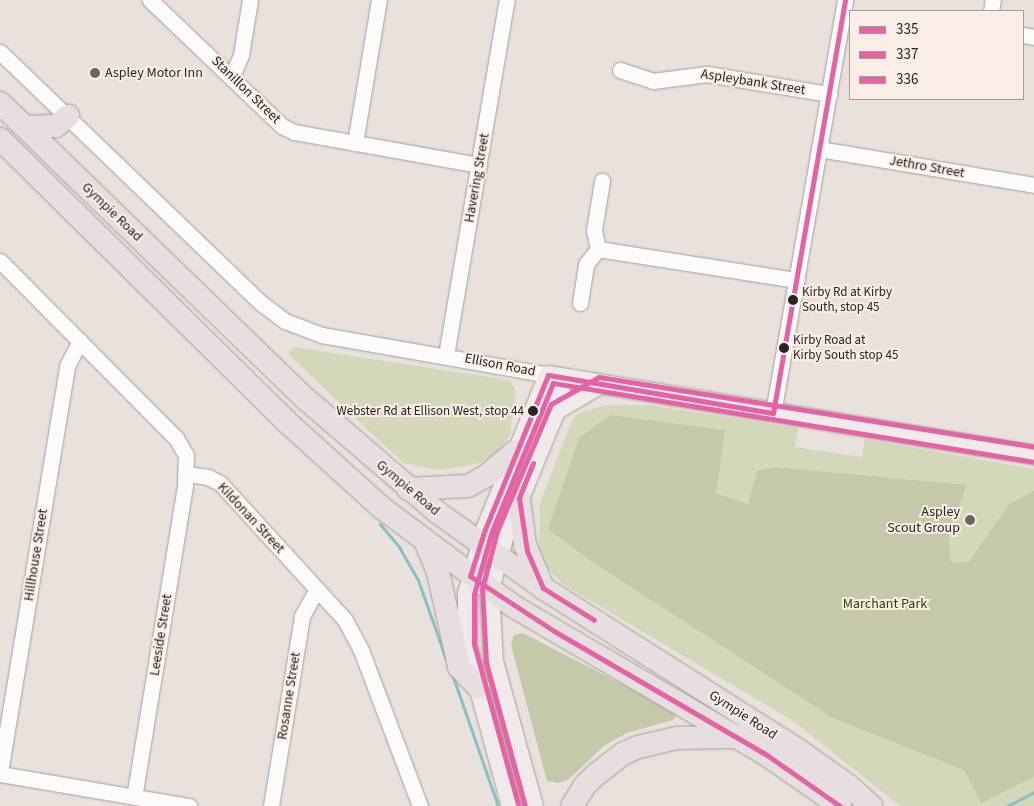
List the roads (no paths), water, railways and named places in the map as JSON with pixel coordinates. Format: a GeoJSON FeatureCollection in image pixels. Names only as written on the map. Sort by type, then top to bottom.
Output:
{"type":"FeatureCollection","features":[{"type":"Feature","properties":{"kind":"highway","name":"Gympie Road"},"geometry":{"type":"LineString","coordinates":[[0,102],[307,400],[408,489],[488,550],[543,588],[798,750],[849,786],[871,806]]}},
{"type":"Feature","properties":{"kind":"highway"},"geometry":{"type":"LineString","coordinates":[[24,127],[56,126],[68,116]]}},
{"type":"Feature","properties":{"kind":"highway","name":"Gympie Road"},"geometry":{"type":"LineString","coordinates":[[0,139],[314,447],[425,542],[470,576],[554,631],[738,737],[840,806]]}},
{"type":"Feature","properties":{"kind":"highway"},"geometry":{"type":"LineString","coordinates":[[408,489],[448,489],[468,486],[486,476],[515,452]]}},
{"type":"Feature","properties":{"kind":"highway"},"geometry":{"type":"LineString","coordinates":[[519,498],[525,545],[543,588]]}},
{"type":"Feature","properties":{"kind":"highway"},"geometry":{"type":"LineString","coordinates":[[425,542],[438,572],[459,667],[478,687]]}},
{"type":"Feature","properties":{"kind":"highway"},"geometry":{"type":"LineString","coordinates":[[572,806],[585,785],[597,774],[623,754],[638,746],[677,738],[738,737]]}},
{"type":"Feature","properties":{"kind":"main road","name":"Ellison Road"},"geometry":{"type":"LineString","coordinates":[[555,376],[1034,455]]}},
{"type":"Feature","properties":{"kind":"main road"},"geometry":{"type":"LineString","coordinates":[[511,806],[478,687],[466,630],[470,576],[519,498],[555,410],[555,376]]}},
{"type":"Feature","properties":{"kind":"main road"},"geometry":{"type":"LineString","coordinates":[[533,806],[493,661],[488,550],[515,452],[555,376]]}},
{"type":"Feature","properties":{"kind":"main road"},"geometry":{"type":"LineString","coordinates":[[555,410],[599,384]]}},
{"type":"Feature","properties":{"kind":"street","name":"Stanillon Street"},"geometry":{"type":"LineString","coordinates":[[150,0],[232,76],[282,126],[294,132],[479,165]]}},
{"type":"Feature","properties":{"kind":"street"},"geometry":{"type":"LineString","coordinates":[[232,76],[240,55],[250,0]]}},
{"type":"Feature","properties":{"kind":"street"},"geometry":{"type":"LineString","coordinates":[[355,143],[379,0]]}},
{"type":"Feature","properties":{"kind":"street","name":"Havering Street"},"geometry":{"type":"LineString","coordinates":[[446,355],[506,0]]}},
{"type":"Feature","properties":{"kind":"street"},"geometry":{"type":"LineString","coordinates":[[773,413],[820,149],[844,0]]}},
{"type":"Feature","properties":{"kind":"street"},"geometry":{"type":"LineString","coordinates":[[0,52],[68,116]]}},
{"type":"Feature","properties":{"kind":"street","name":"Aspleybank Street"},"geometry":{"type":"LineString","coordinates":[[620,70],[653,81],[707,74],[829,94]]}},
{"type":"Feature","properties":{"kind":"street","name":"Ellison Road"},"geometry":{"type":"LineString","coordinates":[[68,116],[261,303],[292,325],[322,335],[446,355],[555,376]]}},
{"type":"Feature","properties":{"kind":"street","name":"Jethro Street"},"geometry":{"type":"LineString","coordinates":[[820,149],[1034,185]]}},
{"type":"Feature","properties":{"kind":"street"},"geometry":{"type":"LineString","coordinates":[[598,249],[594,230],[602,181]]}},
{"type":"Feature","properties":{"kind":"street"},"geometry":{"type":"LineString","coordinates":[[598,249],[797,280]]}},
{"type":"Feature","properties":{"kind":"street"},"geometry":{"type":"LineString","coordinates":[[580,303],[586,264],[598,249]]}},
{"type":"Feature","properties":{"kind":"street"},"geometry":{"type":"LineString","coordinates":[[0,261],[180,443],[186,455],[187,474]]}},
{"type":"Feature","properties":{"kind":"street","name":"Hillhouse Street"},"geometry":{"type":"LineString","coordinates":[[0,773],[67,366],[80,341]]}},
{"type":"Feature","properties":{"kind":"street","name":"Kildonan Street"},"geometry":{"type":"LineString","coordinates":[[187,474],[208,477],[220,484],[345,620],[356,639],[420,806]]}},
{"type":"Feature","properties":{"kind":"street","name":"Leeside Street"},"geometry":{"type":"LineString","coordinates":[[134,796],[187,474]]}},
{"type":"Feature","properties":{"kind":"street","name":"Rosanne Street"},"geometry":{"type":"LineString","coordinates":[[271,806],[302,616],[317,589]]}},
{"type":"Feature","properties":{"kind":"street"},"geometry":{"type":"LineString","coordinates":[[0,773],[189,806]]}},
{"type":"Feature","properties":{"kind":"waterway"},"geometry":{"type":"LineString","coordinates":[[380,524],[399,547],[418,580],[446,659]]}},
{"type":"Feature","properties":{"kind":"waterway"},"geometry":{"type":"LineString","coordinates":[[452,674],[498,806]]}},
{"type":"Feature","properties":{"kind":"waterway"},"geometry":{"type":"LineString","coordinates":[[1007,806],[1034,792]]}},
{"type":"Feature","properties":{"kind":"place","name":"Aspley Motor Inn"},"geometry":{"type":"Point","coordinates":[95,73]}},
{"type":"Feature","properties":{"kind":"place","name":"Kirby Rd at Kirby South, stop 45"},"geometry":{"type":"Point","coordinates":[793,300]}},
{"type":"Feature","properties":{"kind":"place","name":"Kirby Road at Kirby South stop 45"},"geometry":{"type":"Point","coordinates":[784,348]}},
{"type":"Feature","properties":{"kind":"place","name":"Webster Rd at Ellison West, stop 44"},"geometry":{"type":"Point","coordinates":[533,411]}},
{"type":"Feature","properties":{"kind":"place","name":"Aspley Scout Group"},"geometry":{"type":"Point","coordinates":[970,520]}},
{"type":"Feature","properties":{"kind":"park label","name":"Marchant Park"},"geometry":{"type":"Point","coordinates":[885,604]}}]}
